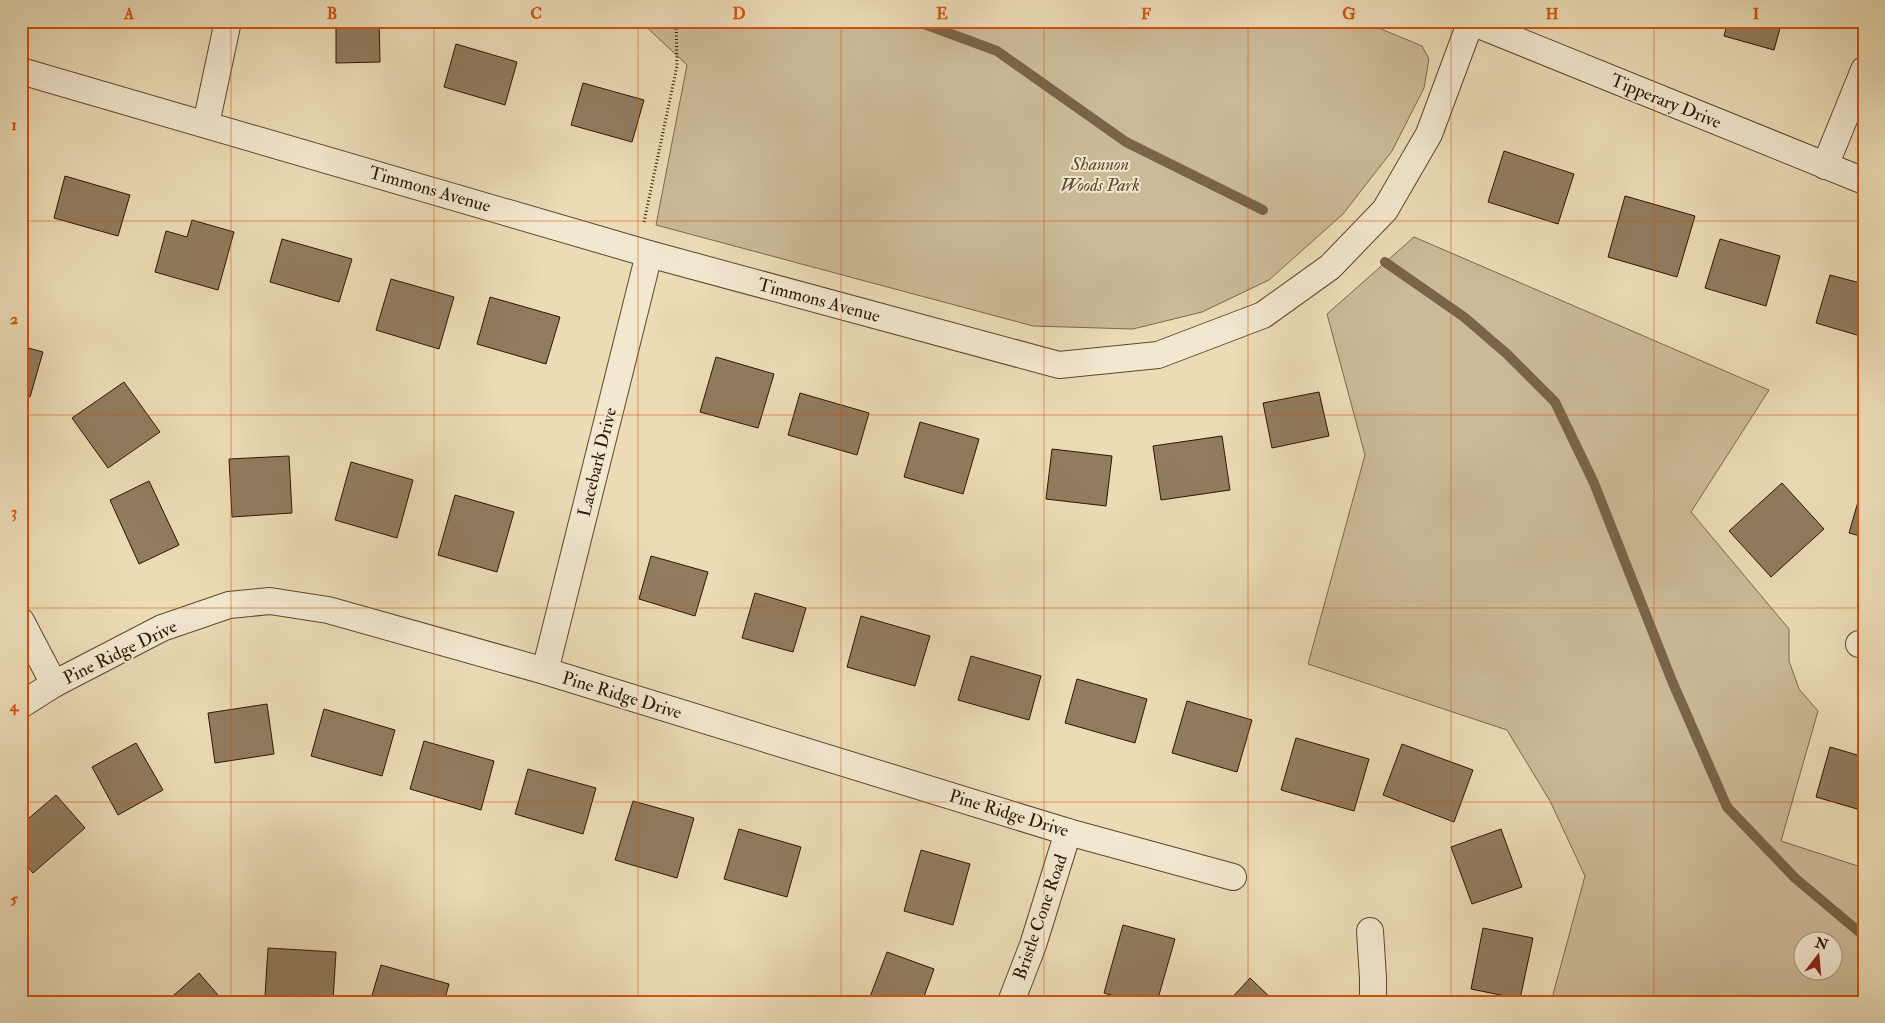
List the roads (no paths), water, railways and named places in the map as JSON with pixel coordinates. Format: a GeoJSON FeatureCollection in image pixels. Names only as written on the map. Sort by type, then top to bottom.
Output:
{"type":"FeatureCollection","features":[{"type":"Feature","properties":{"kind":"street"},"geometry":{"type":"LineString","coordinates":[[206,124],[228,21]]}},
{"type":"Feature","properties":{"kind":"street","name":"Timmons Avenue"},"geometry":{"type":"LineString","coordinates":[[21,71],[649,254],[1059,365],[1158,355],[1263,315],[1330,267],[1385,210],[1429,134],[1470,21]]}},
{"type":"Feature","properties":{"kind":"street","name":"Tipperary Drive"},"geometry":{"type":"LineString","coordinates":[[1470,21],[1864,181]]}},
{"type":"Feature","properties":{"kind":"street"},"geometry":{"type":"LineString","coordinates":[[1825,166],[1864,70]]}},
{"type":"Feature","properties":{"kind":"street","name":"Lacebark Drive"},"geometry":{"type":"LineString","coordinates":[[545,671],[649,254]]}},
{"type":"Feature","properties":{"kind":"street","name":"Pine Ridge Drive"},"geometry":{"type":"LineString","coordinates":[[21,705],[54,684],[162,628],[229,605],[270,601],[328,610],[545,671],[1068,832],[1233,877]]}},
{"type":"Feature","properties":{"kind":"street"},"geometry":{"type":"LineString","coordinates":[[21,621],[54,684]]}},
{"type":"Feature","properties":{"kind":"street","name":"Bristle Cone Road"},"geometry":{"type":"LineString","coordinates":[[1011,1002],[1033,946],[1068,832]]}},
{"type":"Feature","properties":{"kind":"street"},"geometry":{"type":"LineString","coordinates":[[1370,931],[1373,1002]]}},
{"type":"Feature","properties":{"kind":"waterway"},"geometry":{"type":"LineString","coordinates":[[916,21],[997,51],[1126,142],[1263,210]]}},
{"type":"Feature","properties":{"kind":"waterway"},"geometry":{"type":"LineString","coordinates":[[1385,262],[1464,317],[1507,354],[1555,402],[1594,483],[1672,681],[1727,807],[1795,878],[1864,936]]}},
{"type":"Feature","properties":{"kind":"park label","name":"Shannon Woods Park"},"geometry":{"type":"Point","coordinates":[1100,174]}}]}
